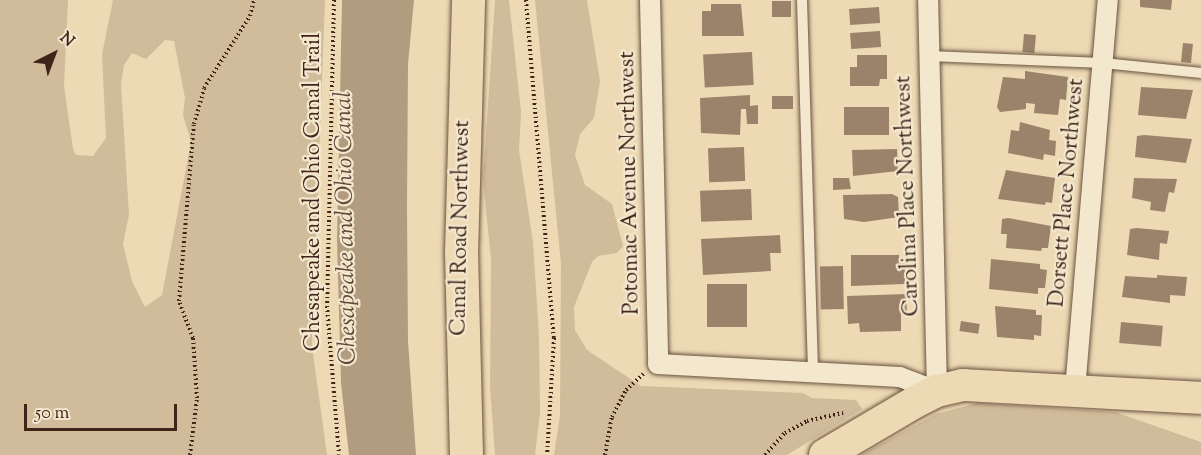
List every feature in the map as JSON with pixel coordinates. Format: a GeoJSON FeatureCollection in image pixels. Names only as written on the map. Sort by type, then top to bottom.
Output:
{"type":"FeatureCollection","features":[{"type":"Feature","properties":{"kind":"highway","name":"Canal Road Northwest"},"geometry":{"type":"LineString","coordinates":[[466,455],[461,253],[468,0]]}},
{"type":"Feature","properties":{"kind":"main road"},"geometry":{"type":"LineString","coordinates":[[825,455],[938,391],[963,385],[1201,398]]}},
{"type":"Feature","properties":{"kind":"street","name":"Potomac Avenue Northwest"},"geometry":{"type":"LineString","coordinates":[[650,0],[652,367]]}},
{"type":"Feature","properties":{"kind":"street","name":"Carolina Place Northwest"},"geometry":{"type":"LineString","coordinates":[[928,0],[938,391]]}},
{"type":"Feature","properties":{"kind":"street","name":"Dorsett Place Northwest"},"geometry":{"type":"LineString","coordinates":[[1075,390],[1108,0]]}},
{"type":"Feature","properties":{"kind":"street"},"geometry":{"type":"LineString","coordinates":[[652,367],[900,378],[938,391]]}},
{"type":"Feature","properties":{"kind":"lane"},"geometry":{"type":"LineString","coordinates":[[802,0],[813,373]]}},
{"type":"Feature","properties":{"kind":"lane"},"geometry":{"type":"LineString","coordinates":[[929,56],[1103,63],[1201,73]]}},
{"type":"Feature","properties":{"kind":"path"},"geometry":{"type":"LineString","coordinates":[[190,455],[197,398],[194,348],[179,301],[194,124],[204,88],[250,16],[254,0]]}},
{"type":"Feature","properties":{"kind":"path","name":"Chesapeake and Ohio Canal Trail"},"geometry":{"type":"LineString","coordinates":[[334,0],[327,295],[339,455]]}},
{"type":"Feature","properties":{"kind":"path"},"geometry":{"type":"LineString","coordinates":[[526,0],[554,338],[547,455]]}},
{"type":"Feature","properties":{"kind":"path"},"geometry":{"type":"LineString","coordinates":[[605,455],[612,417],[626,390],[652,367]]}},
{"type":"Feature","properties":{"kind":"shaded area"},"geometry":{"type":"Polygon","coordinates":[[[0,0],[68,0],[64,86],[73,149],[76,155],[93,156],[106,138],[102,54],[113,0],[325,0],[312,346],[327,455],[0,455],[0,0]],[[165,40],[146,59],[132,53],[124,65],[121,84],[129,215],[123,244],[132,281],[145,307],[162,295],[191,142],[183,115],[185,98],[174,41],[165,40]]]}},
{"type":"Feature","properties":{"kind":"shaded area"},"geometry":{"type":"Polygon","coordinates":[[[495,0],[509,0],[521,112],[519,150],[533,242],[539,336],[540,413],[535,455],[495,455],[490,388],[491,260],[483,180],[495,0]]]}},
{"type":"Feature","properties":{"kind":"shaded area"},"geometry":{"type":"Polygon","coordinates":[[[535,0],[587,0],[600,81],[594,118],[580,134],[575,155],[585,185],[612,204],[623,246],[617,253],[598,256],[592,262],[574,307],[575,330],[587,350],[641,386],[803,393],[812,398],[856,400],[862,409],[787,455],[554,455],[560,415],[561,264],[535,0]]]}},
{"type":"Feature","properties":{"kind":"shaded area"},"geometry":{"type":"Polygon","coordinates":[[[977,403],[1115,412],[1201,442],[1201,455],[861,455],[936,414],[977,403]]]}},
{"type":"Feature","properties":{"kind":"water","name":"Chesapeake and Ohio Canal"},"geometry":{"type":"Polygon","coordinates":[[[342,0],[414,0],[408,64],[407,207],[408,341],[416,455],[349,455],[341,383],[337,240],[342,0]]]}},
{"type":"Feature","properties":{"kind":"building"},"geometry":{"type":"Polygon","coordinates":[[[1140,0],[1172,0],[1171,10],[1140,7],[1140,0]]]}},
{"type":"Feature","properties":{"kind":"building"},"geometry":{"type":"Polygon","coordinates":[[[772,1],[791,1],[791,17],[772,17],[772,1]]]}},
{"type":"Feature","properties":{"kind":"building"},"geometry":{"type":"Polygon","coordinates":[[[711,4],[741,4],[744,36],[702,36],[702,11],[711,11],[711,4]]]}},
{"type":"Feature","properties":{"kind":"building"},"geometry":{"type":"Polygon","coordinates":[[[879,7],[880,23],[850,25],[849,9],[879,7]]]}},
{"type":"Feature","properties":{"kind":"building"},"geometry":{"type":"Polygon","coordinates":[[[880,31],[881,47],[851,49],[850,33],[880,31]]]}},
{"type":"Feature","properties":{"kind":"building"},"geometry":{"type":"Polygon","coordinates":[[[1024,34],[1036,35],[1034,53],[1022,52],[1024,34]]]}},
{"type":"Feature","properties":{"kind":"building"},"geometry":{"type":"Polygon","coordinates":[[[1183,43],[1193,44],[1191,63],[1181,62],[1183,43]]]}},
{"type":"Feature","properties":{"kind":"building"},"geometry":{"type":"Polygon","coordinates":[[[752,52],[754,85],[705,88],[703,55],[752,52]]]}},
{"type":"Feature","properties":{"kind":"building"},"geometry":{"type":"Polygon","coordinates":[[[857,55],[887,55],[887,79],[880,79],[879,86],[850,86],[850,67],[857,67],[857,55]]]}},
{"type":"Feature","properties":{"kind":"building"},"geometry":{"type":"Polygon","coordinates":[[[1025,71],[1068,77],[1066,100],[1060,99],[1058,115],[1034,113],[1035,104],[1026,103],[1026,109],[1000,112],[997,107],[1003,77],[1025,79],[1025,71]]]}},
{"type":"Feature","properties":{"kind":"building"},"geometry":{"type":"Polygon","coordinates":[[[1141,87],[1193,90],[1186,119],[1138,115],[1141,87]]]}},
{"type":"Feature","properties":{"kind":"building"},"geometry":{"type":"Polygon","coordinates":[[[750,95],[750,106],[758,105],[758,124],[747,124],[746,109],[741,109],[740,135],[701,133],[700,98],[750,95]]]}},
{"type":"Feature","properties":{"kind":"building"},"geometry":{"type":"Polygon","coordinates":[[[772,96],[793,96],[793,109],[772,109],[772,96]]]}},
{"type":"Feature","properties":{"kind":"building"},"geometry":{"type":"Polygon","coordinates":[[[844,107],[889,107],[889,135],[844,135],[844,107]]]}},
{"type":"Feature","properties":{"kind":"building"},"geometry":{"type":"Polygon","coordinates":[[[1020,122],[1050,130],[1049,140],[1056,141],[1055,156],[1044,154],[1043,160],[1008,153],[1011,130],[1019,131],[1020,122]]]}},
{"type":"Feature","properties":{"kind":"building"},"geometry":{"type":"Polygon","coordinates":[[[1137,136],[1192,139],[1186,163],[1135,157],[1137,136]]]}},
{"type":"Feature","properties":{"kind":"building"},"geometry":{"type":"Polygon","coordinates":[[[744,147],[745,181],[709,182],[708,148],[744,147]]]}},
{"type":"Feature","properties":{"kind":"building"},"geometry":{"type":"Polygon","coordinates":[[[897,149],[898,171],[853,176],[852,150],[897,149]]]}},
{"type":"Feature","properties":{"kind":"building"},"geometry":{"type":"Polygon","coordinates":[[[1006,170],[1055,178],[1052,203],[1046,202],[1045,205],[998,199],[1006,170]]]}},
{"type":"Feature","properties":{"kind":"building"},"geometry":{"type":"Polygon","coordinates":[[[833,178],[849,178],[851,189],[833,190],[833,178]]]}},
{"type":"Feature","properties":{"kind":"building"},"geometry":{"type":"Polygon","coordinates":[[[1134,178],[1177,179],[1174,193],[1169,192],[1165,212],[1150,210],[1151,202],[1132,198],[1134,178]]]}},
{"type":"Feature","properties":{"kind":"building"},"geometry":{"type":"Polygon","coordinates":[[[751,189],[752,220],[701,222],[700,191],[751,189]]]}},
{"type":"Feature","properties":{"kind":"building"},"geometry":{"type":"Polygon","coordinates":[[[892,194],[898,197],[899,217],[864,222],[844,219],[843,195],[892,194]]]}},
{"type":"Feature","properties":{"kind":"building"},"geometry":{"type":"Polygon","coordinates":[[[1008,218],[1051,226],[1048,248],[1042,248],[1041,251],[1006,248],[1007,234],[1001,234],[1002,219],[1008,218]]]}},
{"type":"Feature","properties":{"kind":"building"},"geometry":{"type":"Polygon","coordinates":[[[1130,229],[1169,231],[1167,244],[1160,243],[1159,260],[1127,255],[1130,229]]]}},
{"type":"Feature","properties":{"kind":"building"},"geometry":{"type":"Polygon","coordinates":[[[780,235],[781,253],[770,253],[771,271],[703,275],[701,239],[780,235]]]}},
{"type":"Feature","properties":{"kind":"building"},"geometry":{"type":"Polygon","coordinates":[[[851,255],[899,255],[899,263],[905,263],[905,284],[851,286],[851,255]]]}},
{"type":"Feature","properties":{"kind":"building"},"geometry":{"type":"Polygon","coordinates":[[[991,259],[1040,264],[1040,269],[1047,270],[1045,288],[1038,288],[1038,294],[989,289],[991,259]]]}},
{"type":"Feature","properties":{"kind":"building"},"geometry":{"type":"Polygon","coordinates":[[[820,266],[843,266],[844,309],[821,309],[820,266]]]}},
{"type":"Feature","properties":{"kind":"building"},"geometry":{"type":"Polygon","coordinates":[[[1157,275],[1187,277],[1185,296],[1170,295],[1170,303],[1122,297],[1125,276],[1157,278],[1157,275]]]}},
{"type":"Feature","properties":{"kind":"building"},"geometry":{"type":"Polygon","coordinates":[[[707,284],[747,284],[747,327],[707,327],[707,284]]]}},
{"type":"Feature","properties":{"kind":"building"},"geometry":{"type":"Polygon","coordinates":[[[906,294],[907,314],[901,314],[901,331],[860,332],[859,323],[848,324],[847,296],[906,294]]]}},
{"type":"Feature","properties":{"kind":"building"},"geometry":{"type":"Polygon","coordinates":[[[995,306],[1036,310],[1036,315],[1042,315],[1041,336],[1034,335],[1034,340],[997,337],[995,306]]]}},
{"type":"Feature","properties":{"kind":"building"},"geometry":{"type":"Polygon","coordinates":[[[961,321],[980,324],[978,334],[959,331],[961,321]]]}},
{"type":"Feature","properties":{"kind":"building"},"geometry":{"type":"Polygon","coordinates":[[[1121,322],[1163,326],[1161,347],[1119,343],[1121,322]]]}}]}
